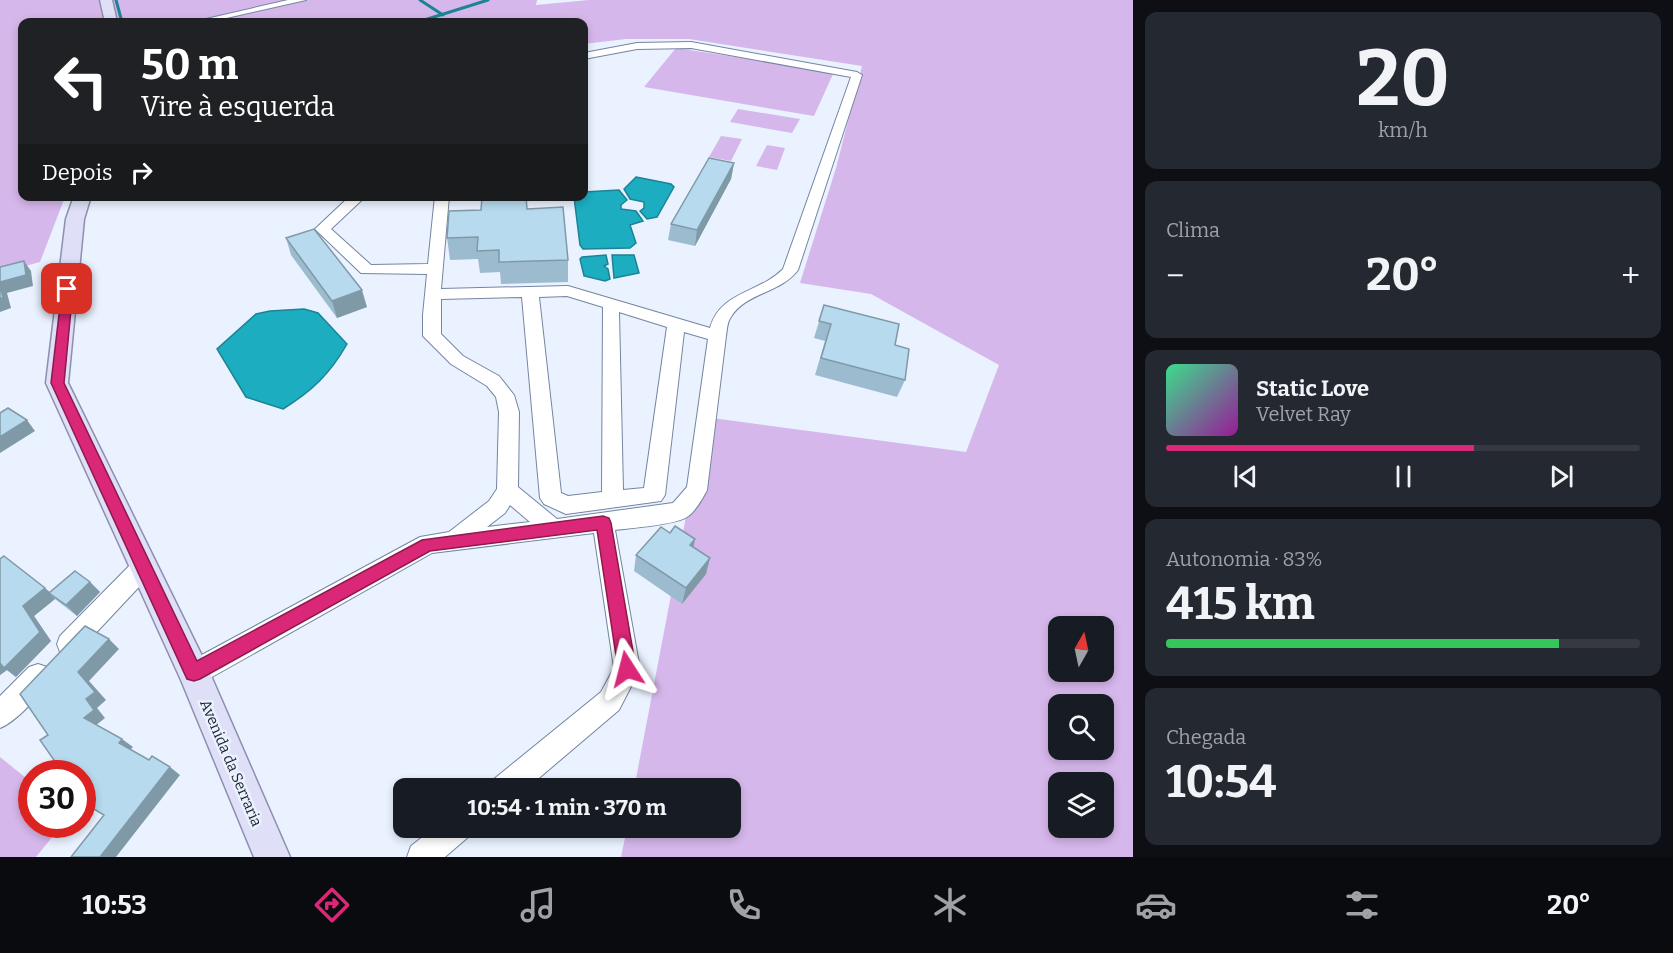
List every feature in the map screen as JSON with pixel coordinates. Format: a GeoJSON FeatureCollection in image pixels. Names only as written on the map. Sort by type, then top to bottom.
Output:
{"type":"FeatureCollection","features":[{"type":"Feature","properties":{"kind":"main road"},"geometry":{"type":"LineString","coordinates":[[106,0],[110,18]]}},
{"type":"Feature","properties":{"kind":"main road","name":"Avenida da Serraria"},"geometry":{"type":"LineString","coordinates":[[81,201],[75,219],[57,383],[194,673],[272,857]]}},
{"type":"Feature","properties":{"kind":"street"},"geometry":{"type":"LineString","coordinates":[[217,18],[302,0]]}},
{"type":"Feature","properties":{"kind":"street"},"geometry":{"type":"LineString","coordinates":[[531,291],[551,498],[566,504],[608,511],[680,511],[697,490],[717,336],[723,315],[740,298],[783,279],[790,270],[857,75],[691,45],[637,46],[588,55]]}},
{"type":"Feature","properties":{"kind":"street"},"geometry":{"type":"LineString","coordinates":[[353,201],[322,229],[367,270],[435,269]]}},
{"type":"Feature","properties":{"kind":"street"},"geometry":{"type":"LineString","coordinates":[[442,201],[433,294],[432,336],[457,360],[493,381],[505,395],[509,412],[507,490],[497,507],[454,541]]}},
{"type":"Feature","properties":{"kind":"street"},"geometry":{"type":"LineString","coordinates":[[433,294],[568,291],[717,336]]}},
{"type":"Feature","properties":{"kind":"street"},"geometry":{"type":"LineString","coordinates":[[517,778],[610,701],[627,669],[608,511],[611,305]]}},
{"type":"Feature","properties":{"kind":"street"},"geometry":{"type":"LineString","coordinates":[[194,673],[428,544],[553,529],[654,495],[676,324]]}},
{"type":"Feature","properties":{"kind":"street"},"geometry":{"type":"LineString","coordinates":[[507,490],[553,529]]}},
{"type":"Feature","properties":{"kind":"street"},"geometry":{"type":"LineString","coordinates":[[0,715],[144,566]]}},
{"type":"Feature","properties":{"kind":"street"},"geometry":{"type":"LineString","coordinates":[[422,857],[445,838]]}},
{"type":"Feature","properties":{"kind":"shaded area"},"geometry":{"type":"Polygon","coordinates":[[[0,0],[537,0],[536,5],[589,0],[1133,0],[1133,857],[621,857],[625,838],[741,838],[741,778],[636,778],[705,417],[966,452],[999,365],[871,294],[800,283],[836,168],[862,66],[689,39],[626,39],[588,44],[588,18],[18,18],[18,201],[63,201],[40,262],[0,273],[0,0]]]}},
{"type":"Feature","properties":{"kind":"shaded area"},"geometry":{"type":"Polygon","coordinates":[[[676,48],[834,72],[814,116],[644,87],[676,48]]]}},
{"type":"Feature","properties":{"kind":"shaded area"},"geometry":{"type":"Polygon","coordinates":[[[738,109],[800,119],[792,133],[730,122],[738,109]]]}},
{"type":"Feature","properties":{"kind":"shaded area"},"geometry":{"type":"Polygon","coordinates":[[[721,136],[742,139],[731,161],[709,157],[721,136]]]}},
{"type":"Feature","properties":{"kind":"shaded area"},"geometry":{"type":"Polygon","coordinates":[[[767,145],[785,148],[777,170],[756,166],[767,145]]]}},
{"type":"Feature","properties":{"kind":"shaded area"},"geometry":{"type":"Polygon","coordinates":[[[0,757],[18,772],[18,838],[51,838],[36,857],[0,857],[0,757]]]}},
{"type":"Feature","properties":{"kind":"water"},"geometry":{"type":"Polygon","coordinates":[[[636,177],[671,184],[674,187],[657,217],[647,219],[640,211],[644,208],[644,202],[630,199],[624,189],[636,177]]]}},
{"type":"Feature","properties":{"kind":"water"},"geometry":{"type":"Polygon","coordinates":[[[619,190],[627,200],[621,205],[621,209],[636,211],[643,221],[630,225],[636,243],[630,248],[583,249],[580,245],[574,201],[588,201],[588,192],[619,190]]]}},
{"type":"Feature","properties":{"kind":"water"},"geometry":{"type":"Polygon","coordinates":[[[606,255],[608,264],[604,266],[608,269],[610,279],[605,281],[584,276],[580,259],[582,257],[606,255]]]}},
{"type":"Feature","properties":{"kind":"water"},"geometry":{"type":"Polygon","coordinates":[[[612,255],[634,255],[639,273],[614,278],[612,255]]]}},
{"type":"Feature","properties":{"kind":"water"},"geometry":{"type":"Polygon","coordinates":[[[304,309],[318,313],[347,344],[341,355],[320,381],[283,409],[246,397],[217,349],[256,314],[304,309]]]}},
{"type":"Feature","properties":{"kind":"building"},"geometry":{"type":"Polygon","coordinates":[[[709,158],[734,163],[697,230],[671,224],[709,158]]]}},
{"type":"Feature","properties":{"kind":"building"},"geometry":{"type":"Polygon","coordinates":[[[482,201],[526,201],[527,209],[563,207],[568,260],[499,262],[499,250],[477,251],[478,237],[447,238],[449,211],[481,210],[482,201]]]}},
{"type":"Feature","properties":{"kind":"building"},"geometry":{"type":"Polygon","coordinates":[[[314,229],[362,290],[332,301],[286,238],[314,229]]]}},
{"type":"Feature","properties":{"kind":"building"},"geometry":{"type":"Polygon","coordinates":[[[24,261],[26,275],[0,282],[0,267],[24,261]]]}},
{"type":"Feature","properties":{"kind":"building"},"geometry":{"type":"Polygon","coordinates":[[[824,305],[899,324],[895,345],[909,349],[905,380],[821,358],[831,324],[819,321],[824,305]]]}},
{"type":"Feature","properties":{"kind":"building"},"geometry":{"type":"Polygon","coordinates":[[[8,408],[27,420],[0,437],[0,413],[8,408]]]}},
{"type":"Feature","properties":{"kind":"building"},"geometry":{"type":"Polygon","coordinates":[[[675,526],[695,539],[690,545],[710,558],[686,588],[636,555],[661,527],[670,533],[675,526]]]}},
{"type":"Feature","properties":{"kind":"building"},"geometry":{"type":"Polygon","coordinates":[[[4,556],[45,588],[23,606],[40,632],[4,668],[0,663],[0,559],[4,556]]]}},
{"type":"Feature","properties":{"kind":"building"},"geometry":{"type":"Polygon","coordinates":[[[75,571],[90,582],[66,605],[49,593],[75,571]]]}},
{"type":"Feature","properties":{"kind":"building"},"geometry":{"type":"Polygon","coordinates":[[[85,626],[109,639],[78,672],[95,692],[86,699],[94,710],[84,718],[122,739],[119,743],[149,760],[152,756],[170,767],[100,857],[71,857],[86,838],[96,838],[96,825],[104,815],[96,810],[96,760],[54,760],[40,740],[48,735],[20,694],[85,626]]]}},
{"type":"Feature","properties":{"kind":"waterway"},"geometry":{"type":"LineString","coordinates":[[116,0],[121,18]]}},
{"type":"Feature","properties":{"kind":"waterway"},"geometry":{"type":"LineString","coordinates":[[420,0],[442,14]]}},
{"type":"Feature","properties":{"kind":"waterway"},"geometry":{"type":"LineString","coordinates":[[442,14],[488,0]]}},
{"type":"Feature","properties":{"kind":"waterway"},"geometry":{"type":"LineString","coordinates":[[431,18],[442,14]]}},
{"type":"Feature","properties":{"kind":"route"},"geometry":{"type":"LineString","coordinates":[[67,289],[57,383],[194,673],[428,544],[603,523],[627,669]]}}]}
